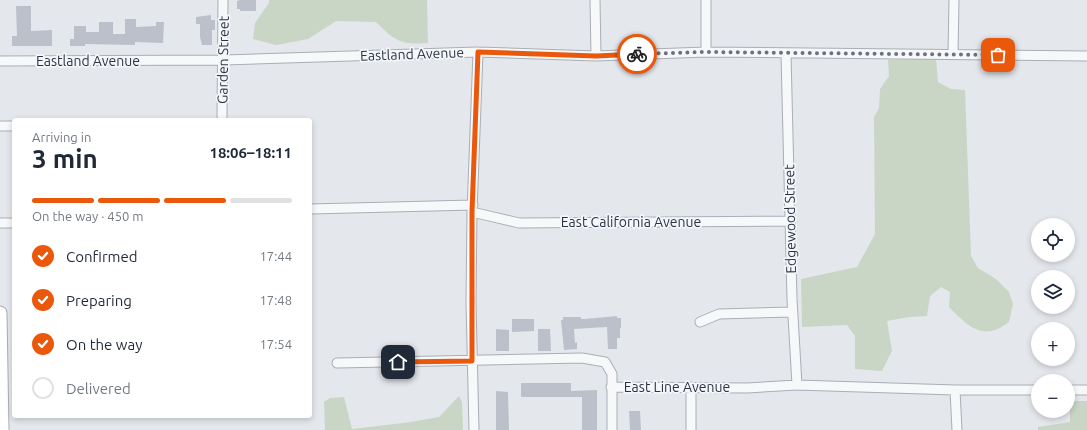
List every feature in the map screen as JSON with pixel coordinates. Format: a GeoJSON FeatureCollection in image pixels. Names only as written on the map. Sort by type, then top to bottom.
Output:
{"type":"FeatureCollection","features":[{"type":"Feature","properties":{"kind":"main road"},"geometry":{"type":"LineString","coordinates":[[0,313],[2,430]]}},
{"type":"Feature","properties":{"kind":"street","name":"Garden Street"},"geometry":{"type":"LineString","coordinates":[[222,118],[224,60],[223,0]]}},
{"type":"Feature","properties":{"kind":"street"},"geometry":{"type":"LineString","coordinates":[[595,0],[596,56]]}},
{"type":"Feature","properties":{"kind":"street"},"geometry":{"type":"LineString","coordinates":[[706,0],[706,52]]}},
{"type":"Feature","properties":{"kind":"street"},"geometry":{"type":"LineString","coordinates":[[953,54],[954,0]]}},
{"type":"Feature","properties":{"kind":"street","name":"Eastland Avenue"},"geometry":{"type":"LineString","coordinates":[[0,61],[224,60],[478,52],[596,56],[706,52],[1087,56]]}},
{"type":"Feature","properties":{"kind":"street"},"geometry":{"type":"LineString","coordinates":[[474,430],[472,361],[472,209],[478,52]]}},
{"type":"Feature","properties":{"kind":"street","name":"Edgewood Street"},"geometry":{"type":"LineString","coordinates":[[786,54],[792,312],[797,385]]}},
{"type":"Feature","properties":{"kind":"street"},"geometry":{"type":"LineString","coordinates":[[0,126],[12,126]]}},
{"type":"Feature","properties":{"kind":"street","name":"East California Avenue"},"geometry":{"type":"LineString","coordinates":[[312,210],[472,209],[519,223],[790,221]]}},
{"type":"Feature","properties":{"kind":"street"},"geometry":{"type":"LineString","coordinates":[[0,223],[12,223]]}},
{"type":"Feature","properties":{"kind":"street"},"geometry":{"type":"LineString","coordinates":[[700,322],[719,314],[792,312]]}},
{"type":"Feature","properties":{"kind":"street","name":"East Line Avenue"},"geometry":{"type":"LineString","coordinates":[[338,363],[582,358],[605,362],[612,374],[611,387],[747,388],[797,385],[955,390],[1031,390]]}},
{"type":"Feature","properties":{"kind":"street"},"geometry":{"type":"LineString","coordinates":[[611,387],[612,430]]}},
{"type":"Feature","properties":{"kind":"street"},"geometry":{"type":"LineString","coordinates":[[691,387],[691,430]]}},
{"type":"Feature","properties":{"kind":"street"},"geometry":{"type":"LineString","coordinates":[[955,390],[956,430]]}},
{"type":"Feature","properties":{"kind":"street"},"geometry":{"type":"LineString","coordinates":[[1075,390],[1087,390]]}},
{"type":"Feature","properties":{"kind":"green space"},"geometry":{"type":"Polygon","coordinates":[[[269,0],[427,0],[428,43],[411,43],[394,38],[376,22],[336,21],[308,39],[276,45],[253,39],[255,23],[269,3],[269,0]]]}},
{"type":"Feature","properties":{"kind":"green space"},"geometry":{"type":"Polygon","coordinates":[[[936,59],[938,82],[951,89],[965,90],[971,256],[978,268],[996,279],[1009,292],[1013,304],[1009,322],[1000,328],[991,331],[977,330],[963,321],[949,307],[950,292],[941,287],[930,296],[927,316],[909,317],[887,321],[892,351],[882,371],[855,369],[855,336],[847,325],[802,327],[801,279],[857,267],[875,234],[874,117],[879,108],[880,89],[889,76],[888,60],[936,59]]]}},
{"type":"Feature","properties":{"kind":"green space"},"geometry":{"type":"Polygon","coordinates":[[[459,396],[462,402],[463,430],[325,430],[324,402],[330,398],[344,397],[352,429],[439,417],[459,396]]]}},
{"type":"Feature","properties":{"kind":"green space"},"geometry":{"type":"Polygon","coordinates":[[[1075,401],[1087,401],[1087,430],[1038,430],[1038,427],[1070,422],[1070,418],[1075,418],[1075,401]]]}},
{"type":"Feature","properties":{"kind":"building"},"geometry":{"type":"Polygon","coordinates":[[[256,0],[256,11],[240,11],[240,9],[237,9],[237,1],[256,0]]]}},
{"type":"Feature","properties":{"kind":"building"},"geometry":{"type":"Polygon","coordinates":[[[16,6],[31,6],[31,31],[52,30],[52,46],[12,46],[12,36],[17,36],[16,6]]]}},
{"type":"Feature","properties":{"kind":"building"},"geometry":{"type":"Polygon","coordinates":[[[211,15],[211,20],[215,20],[215,30],[212,30],[212,45],[202,45],[200,37],[200,24],[196,24],[196,17],[211,15]]]}},
{"type":"Feature","properties":{"kind":"building"},"geometry":{"type":"Polygon","coordinates":[[[125,19],[136,19],[136,27],[156,26],[156,22],[164,22],[163,43],[135,42],[135,45],[85,44],[85,46],[70,46],[70,39],[74,39],[74,26],[86,26],[86,32],[99,32],[99,22],[113,22],[113,34],[125,34],[125,19]]]}},
{"type":"Feature","properties":{"kind":"building"},"geometry":{"type":"Polygon","coordinates":[[[617,316],[617,318],[621,318],[621,328],[620,338],[617,338],[617,349],[608,349],[607,327],[574,329],[577,349],[564,350],[561,320],[563,320],[563,317],[581,317],[581,319],[585,319],[617,316]]]}},
{"type":"Feature","properties":{"kind":"building"},"geometry":{"type":"Polygon","coordinates":[[[512,319],[534,319],[534,331],[512,332],[512,319]]]}},
{"type":"Feature","properties":{"kind":"building"},"geometry":{"type":"Polygon","coordinates":[[[496,329],[509,330],[509,351],[496,351],[496,329]]]}},
{"type":"Feature","properties":{"kind":"building"},"geometry":{"type":"Polygon","coordinates":[[[538,329],[550,329],[551,351],[538,351],[538,329]]]}},
{"type":"Feature","properties":{"kind":"building"},"geometry":{"type":"Polygon","coordinates":[[[521,383],[571,383],[571,391],[597,390],[597,430],[582,430],[582,397],[521,397],[521,383]]]}},
{"type":"Feature","properties":{"kind":"building"},"geometry":{"type":"Polygon","coordinates":[[[496,391],[508,392],[509,430],[496,430],[496,391]]]}},
{"type":"Feature","properties":{"kind":"building"},"geometry":{"type":"Polygon","coordinates":[[[629,411],[640,411],[641,430],[630,430],[629,411]]]}},
{"type":"Feature","properties":{"kind":"way so far"},"geometry":{"type":"LineString","coordinates":[[637,54],[706,52],[998,55]]}},
{"type":"Feature","properties":{"kind":"route"},"geometry":{"type":"LineString","coordinates":[[398,362],[472,361],[472,212],[478,52],[596,56],[637,54]]}}]}
